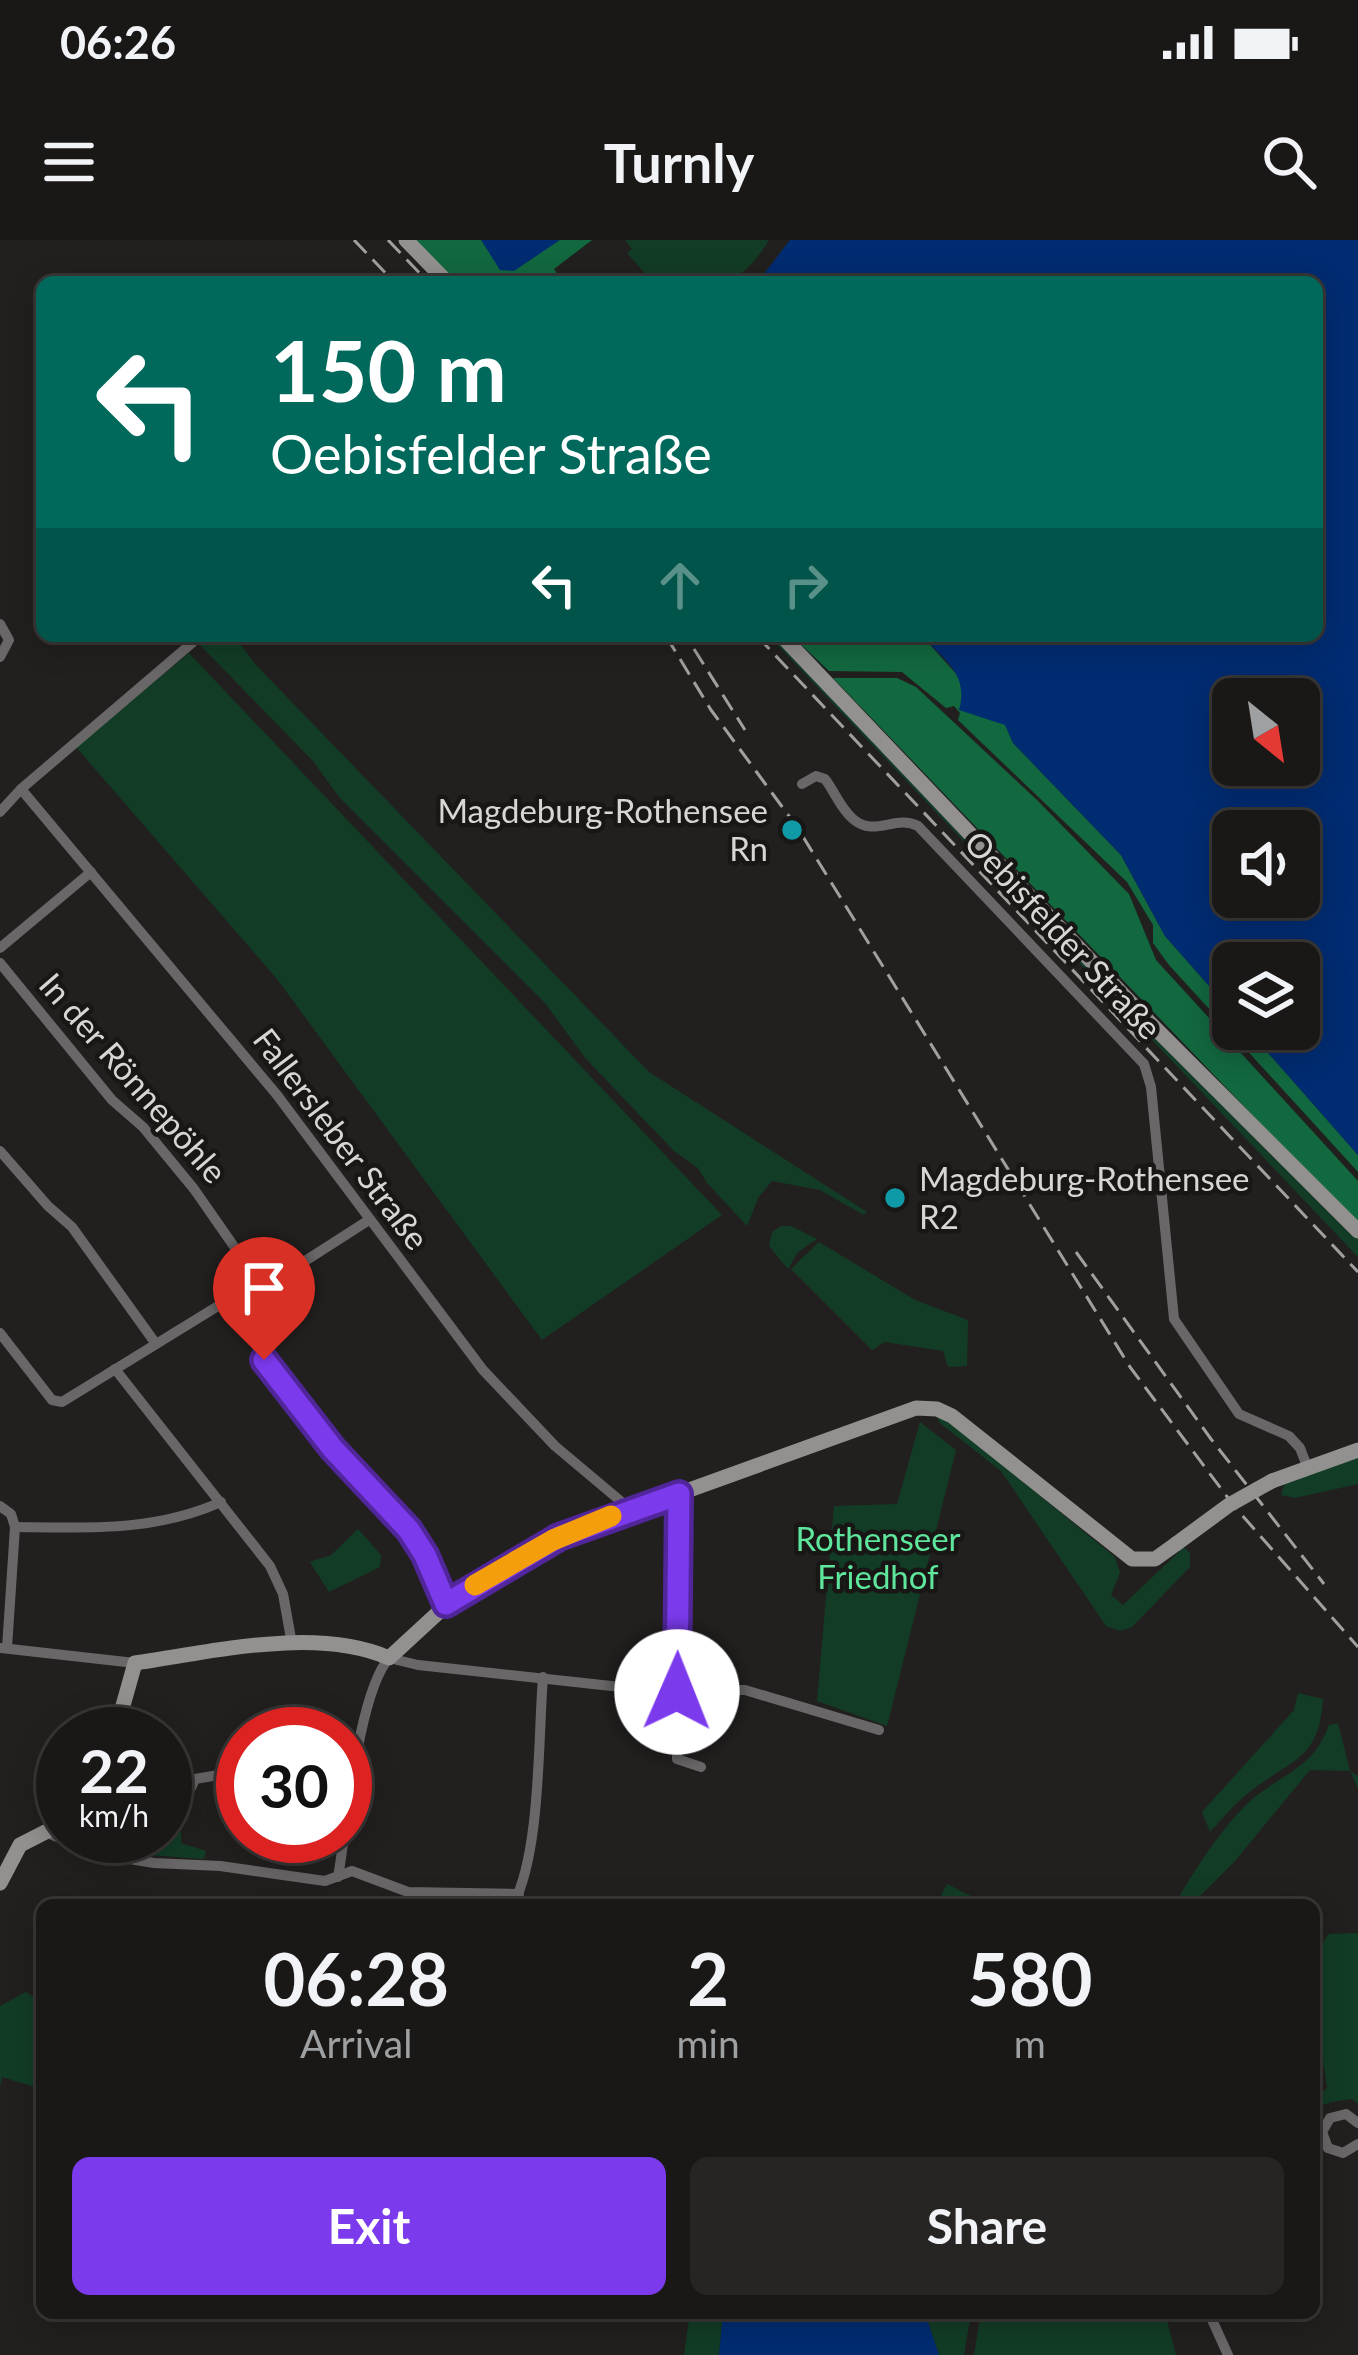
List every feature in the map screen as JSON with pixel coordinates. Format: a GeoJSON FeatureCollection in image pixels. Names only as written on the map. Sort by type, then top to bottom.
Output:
{"type":"FeatureCollection","features":[{"type":"Feature","properties":{"kind":"street"},"geometry":{"type":"LineString","coordinates":[[406,240],[441,276]]}},
{"type":"Feature","properties":{"kind":"street"},"geometry":{"type":"LineString","coordinates":[[0,624],[9,642],[0,657]]}},
{"type":"Feature","properties":{"kind":"street"},"geometry":{"type":"LineString","coordinates":[[788,642],[1165,1038],[1358,1231]]}},
{"type":"Feature","properties":{"kind":"street"},"geometry":{"type":"LineString","coordinates":[[0,812],[21,788],[192,644]]}},
{"type":"Feature","properties":{"kind":"street","name":"Oebisfelder Straße"},"geometry":{"type":"LineString","coordinates":[[802,784],[816,776],[825,778],[843,808],[864,826],[878,828],[899,820],[918,826],[1144,1064],[1151,1087],[1176,1322],[1239,1414],[1291,1438],[1307,1466]]}},
{"type":"Feature","properties":{"kind":"street","name":"Fallersleber Straße"},"geometry":{"type":"LineString","coordinates":[[21,788],[278,1095],[498,1388],[555,1446],[631,1509]]}},
{"type":"Feature","properties":{"kind":"street"},"geometry":{"type":"LineString","coordinates":[[0,948],[91,872]]}},
{"type":"Feature","properties":{"kind":"street","name":"In der Rönnepöhle"},"geometry":{"type":"LineString","coordinates":[[0,963],[112,1100],[143,1127],[194,1189],[263,1288]]}},
{"type":"Feature","properties":{"kind":"street"},"geometry":{"type":"LineString","coordinates":[[0,1150],[47,1207],[72,1227],[156,1344]]}},
{"type":"Feature","properties":{"kind":"street"},"geometry":{"type":"LineString","coordinates":[[0,1333],[52,1400],[59,1402],[228,1303],[263,1288],[369,1220]]}},
{"type":"Feature","properties":{"kind":"street"},"geometry":{"type":"LineString","coordinates":[[228,1303],[300,1409],[409,1530],[446,1604]]}},
{"type":"Feature","properties":{"kind":"street"},"geometry":{"type":"LineString","coordinates":[[115,1369],[276,1576],[292,1644]]}},
{"type":"Feature","properties":{"kind":"street"},"geometry":{"type":"LineString","coordinates":[[368,1707],[389,1658],[446,1604],[553,1540],[916,1408],[946,1412],[1132,1559],[1155,1559],[1229,1505],[1272,1481],[1358,1450]]}},
{"type":"Feature","properties":{"kind":"street"},"geometry":{"type":"LineString","coordinates":[[679,1494],[677,1759],[701,1767]]}},
{"type":"Feature","properties":{"kind":"street"},"geometry":{"type":"LineString","coordinates":[[14,1527],[153,1525],[221,1502]]}},
{"type":"Feature","properties":{"kind":"street"},"geometry":{"type":"LineString","coordinates":[[0,1506],[11,1514],[14,1527],[3,1648],[135,1664],[340,1642],[418,1665],[677,1692],[745,1690],[879,1730]]}},
{"type":"Feature","properties":{"kind":"street"},"geometry":{"type":"LineString","coordinates":[[123,1707],[135,1664]]}},
{"type":"Feature","properties":{"kind":"street"},"geometry":{"type":"LineString","coordinates":[[181,1863],[325,1881],[352,1871],[408,1892],[516,1899],[530,1834],[543,1677]]}},
{"type":"Feature","properties":{"kind":"street"},"geometry":{"type":"LineString","coordinates":[[0,1883],[17,1847],[36,1837]]}},
{"type":"Feature","properties":{"kind":"street"},"geometry":{"type":"LineString","coordinates":[[338,1877],[340,1863]]}},
{"type":"Feature","properties":{"kind":"street"},"geometry":{"type":"LineString","coordinates":[[1358,2123],[1346,2114],[1330,2118],[1322,2132],[1322,2152],[1343,2153],[1358,2144]]}},
{"type":"Feature","properties":{"kind":"street"},"geometry":{"type":"LineString","coordinates":[[1212,2319],[1228,2355]]}},
{"type":"Feature","properties":{"kind":"green space"},"geometry":{"type":"Polygon","coordinates":[[[415,240],[592,240],[554,269],[559,276],[451,276],[415,240]]]}},
{"type":"Feature","properties":{"kind":"green space"},"geometry":{"type":"Polygon","coordinates":[[[625,240],[769,240],[736,276],[648,276],[627,253],[632,249],[625,240]]]}},
{"type":"Feature","properties":{"kind":"green space"},"geometry":{"type":"Polygon","coordinates":[[[197,642],[239,642],[649,1072],[867,1212],[864,1215],[820,1190],[772,1181],[758,1198],[747,1226],[698,1168],[675,1152],[586,1059],[545,1003],[339,797],[313,761],[197,642]]]}},
{"type":"Feature","properties":{"kind":"green space"},"geometry":{"type":"Polygon","coordinates":[[[775,642],[784,642],[1272,1156],[1313,1190],[1358,1238],[1358,1257],[775,642]]]}},
{"type":"Feature","properties":{"kind":"green space"},"geometry":{"type":"Polygon","coordinates":[[[798,642],[927,642],[960,678],[964,691],[1005,724],[1013,743],[1121,855],[1165,936],[1212,989],[1212,1012],[1153,943],[1153,925],[1127,882],[958,720],[960,713],[954,706],[946,708],[902,672],[829,671],[798,642]]]}},
{"type":"Feature","properties":{"kind":"green space"},"geometry":{"type":"Polygon","coordinates":[[[189,653],[722,1215],[542,1340],[277,979],[76,747],[189,653]]]}},
{"type":"Feature","properties":{"kind":"green space"},"geometry":{"type":"Polygon","coordinates":[[[833,678],[897,678],[916,687],[1129,894],[1156,960],[1212,1021],[1212,1050],[1238,1050],[1358,1181],[1358,1225],[833,678]]]}},
{"type":"Feature","properties":{"kind":"green space"},"geometry":{"type":"Polygon","coordinates":[[[1247,1050],[1266,1050],[1358,1155],[1358,1172],[1247,1050]]]}},
{"type":"Feature","properties":{"kind":"green space"},"geometry":{"type":"Polygon","coordinates":[[[781,1226],[817,1239],[798,1252],[788,1269],[769,1246],[772,1232],[781,1226]]]}},
{"type":"Feature","properties":{"kind":"green space"},"geometry":{"type":"Polygon","coordinates":[[[819,1242],[915,1300],[968,1320],[967,1366],[948,1367],[943,1351],[885,1342],[872,1350],[791,1269],[819,1242]]]}},
{"type":"Feature","properties":{"kind":"green space"},"geometry":{"type":"Polygon","coordinates":[[[941,1415],[1115,1557],[1120,1573],[1111,1595],[1123,1605],[1184,1547],[1190,1553],[1190,1567],[1132,1627],[1120,1631],[1106,1626],[1001,1471],[940,1423],[941,1415]]]}},
{"type":"Feature","properties":{"kind":"green space","name":"Rothenseer Friedhof"},"geometry":{"type":"Polygon","coordinates":[[[920,1422],[956,1450],[887,1726],[817,1701],[834,1506],[897,1504],[920,1422]]]}},
{"type":"Feature","properties":{"kind":"green space"},"geometry":{"type":"Polygon","coordinates":[[[1358,1456],[1358,1484],[1295,1498],[1281,1495],[1285,1482],[1358,1456]]]}},
{"type":"Feature","properties":{"kind":"green space"},"geometry":{"type":"Polygon","coordinates":[[[358,1529],[381,1555],[380,1567],[329,1592],[310,1562],[331,1555],[358,1529]]]}},
{"type":"Feature","properties":{"kind":"green space"},"geometry":{"type":"Polygon","coordinates":[[[1298,1693],[1323,1699],[1310,1746],[1245,1795],[1210,1832],[1202,1812],[1294,1710],[1298,1693]]]}},
{"type":"Feature","properties":{"kind":"green space"},"geometry":{"type":"Polygon","coordinates":[[[1338,1723],[1350,1771],[1310,1770],[1197,1899],[1178,1899],[1237,1814],[1305,1762],[1329,1725],[1338,1723]]]}},
{"type":"Feature","properties":{"kind":"green space"},"geometry":{"type":"Polygon","coordinates":[[[192,1847],[206,1851],[204,1859],[192,1858],[192,1847]]]}},
{"type":"Feature","properties":{"kind":"green space"},"geometry":{"type":"Polygon","coordinates":[[[947,1884],[977,1899],[939,1899],[947,1884]]]}},
{"type":"Feature","properties":{"kind":"green space"},"geometry":{"type":"Polygon","coordinates":[[[1358,1933],[1358,2104],[1352,2099],[1320,2107],[1320,2094],[1327,2088],[1320,2037],[1320,1948],[1328,1934],[1358,1933]]]}},
{"type":"Feature","properties":{"kind":"green space"},"geometry":{"type":"Polygon","coordinates":[[[26,1992],[36,1998],[36,2087],[2,2077],[0,2087],[0,2006],[26,1992]]]}},
{"type":"Feature","properties":{"kind":"green space"},"geometry":{"type":"Polygon","coordinates":[[[689,2319],[722,2319],[719,2355],[684,2355],[689,2319]]]}},
{"type":"Feature","properties":{"kind":"green space"},"geometry":{"type":"Polygon","coordinates":[[[927,2319],[970,2319],[964,2355],[939,2355],[927,2319]]]}},
{"type":"Feature","properties":{"kind":"green space"},"geometry":{"type":"Polygon","coordinates":[[[980,2319],[1167,2319],[1176,2355],[974,2355],[980,2319]]]}},
{"type":"Feature","properties":{"kind":"water"},"geometry":{"type":"Polygon","coordinates":[[[481,240],[560,240],[514,271],[500,270],[481,240]]]}},
{"type":"Feature","properties":{"kind":"water"},"geometry":{"type":"Polygon","coordinates":[[[790,240],[1358,240],[1358,1155],[1266,1050],[1320,1050],[1320,942],[1212,942],[1212,989],[1165,936],[1121,855],[1013,743],[1005,725],[959,710],[958,677],[928,642],[1323,642],[1323,276],[762,276],[790,240]]]}},
{"type":"Feature","properties":{"kind":"water"},"geometry":{"type":"Polygon","coordinates":[[[722,2319],[927,2319],[939,2355],[719,2355],[722,2319]]]}},
{"type":"Feature","properties":{"kind":"railway"},"geometry":{"type":"LineString","coordinates":[[354,240],[388,276]]}},
{"type":"Feature","properties":{"kind":"railway"},"geometry":{"type":"LineString","coordinates":[[388,240],[422,276]]}},
{"type":"Feature","properties":{"kind":"railway"},"geometry":{"type":"LineString","coordinates":[[670,642],[711,710],[797,827],[1130,1367],[1234,1506],[1358,1647]]}},
{"type":"Feature","properties":{"kind":"railway"},"geometry":{"type":"LineString","coordinates":[[763,642],[1358,1272]]}},
{"type":"Feature","properties":{"kind":"railway"},"geometry":{"type":"LineString","coordinates":[[694,649],[745,730]]}},
{"type":"Feature","properties":{"kind":"railway"},"geometry":{"type":"LineString","coordinates":[[1076,1252],[1211,1439],[1324,1584]]}},
{"type":"Feature","properties":{"kind":"slow traffic"},"geometry":{"type":"LineString","coordinates":[[475,1585],[553,1540],[611,1516]]}},
{"type":"Feature","properties":{"kind":"place","name":"Magdeburg-Rothensee Rn"},"geometry":{"type":"Point","coordinates":[792,830]}},
{"type":"Feature","properties":{"kind":"place","name":"Magdeburg-Rothensee R2"},"geometry":{"type":"Point","coordinates":[895,1198]}},
{"type":"Feature","properties":{"kind":"route"},"geometry":{"type":"LineString","coordinates":[[264,1360],[333,1449],[409,1530],[446,1604],[559,1537],[679,1494],[677,1692]]}}]}
